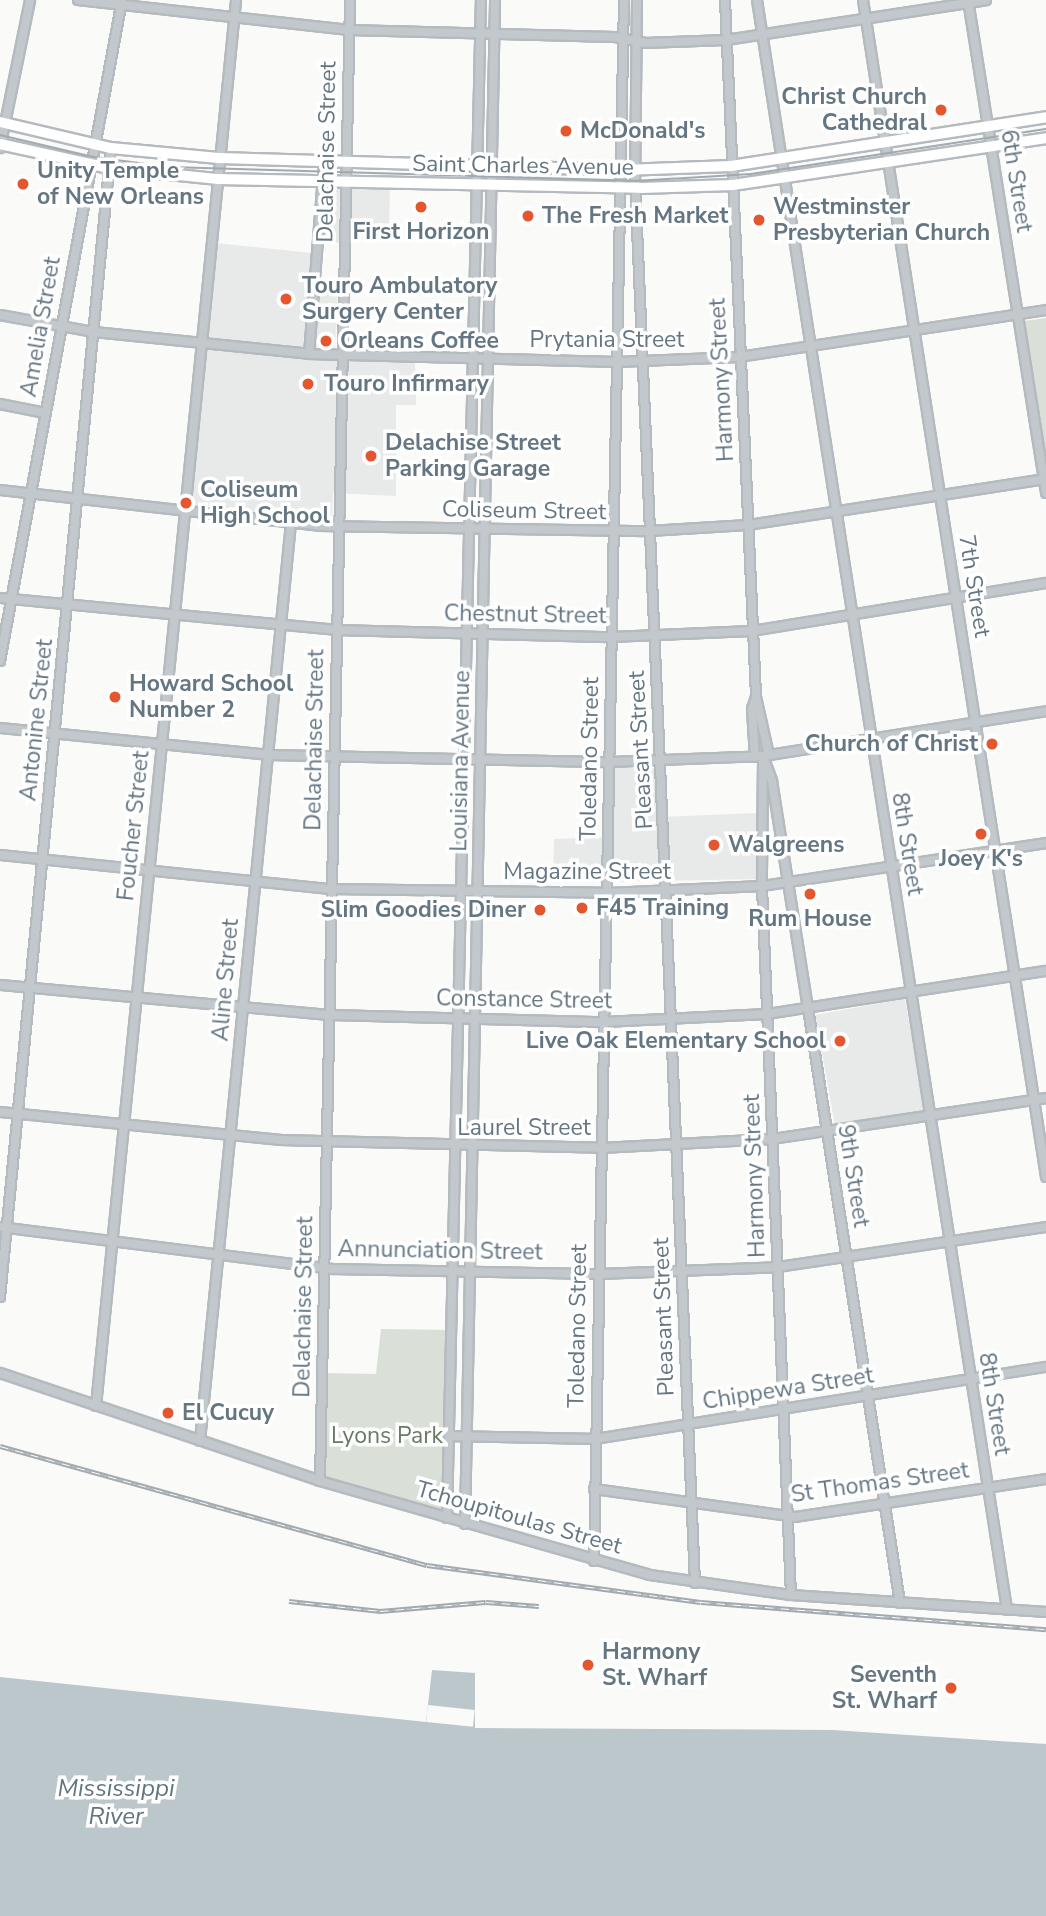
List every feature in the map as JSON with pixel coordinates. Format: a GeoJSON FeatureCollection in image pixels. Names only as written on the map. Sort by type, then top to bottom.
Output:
{"type":"FeatureCollection","features":[{"type":"Feature","properties":{"kind":"main road","name":"Saint Charles Avenue"},"geometry":{"type":"LineString","coordinates":[[3,123],[111,148],[219,158],[635,170],[731,166],[1046,117]]}},
{"type":"Feature","properties":{"kind":"main road","name":"Saint Charles Avenue"},"geometry":{"type":"LineString","coordinates":[[0,145],[109,168],[218,178],[635,188],[733,184],[1046,138]]}},
{"type":"Feature","properties":{"kind":"street"},"geometry":{"type":"LineString","coordinates":[[0,145],[30,0]]}},
{"type":"Feature","properties":{"kind":"street"},"geometry":{"type":"LineString","coordinates":[[78,0],[349,30],[636,41],[726,40],[986,0]]}},
{"type":"Feature","properties":{"kind":"street","name":"Foucher Street"},"geometry":{"type":"LineString","coordinates":[[96,1406],[183,511],[236,0]]}},
{"type":"Feature","properties":{"kind":"street","name":"Delachaise Street"},"geometry":{"type":"LineString","coordinates":[[320,1481],[350,0]]}},
{"type":"Feature","properties":{"kind":"street","name":"Louisiana Avenue"},"geometry":{"type":"LineString","coordinates":[[447,1518],[461,1018],[481,0]]}},
{"type":"Feature","properties":{"kind":"street","name":"Louisiana Avenue"},"geometry":{"type":"LineString","coordinates":[[465,1524],[495,0]]}},
{"type":"Feature","properties":{"kind":"street","name":"Toledano Street"},"geometry":{"type":"LineString","coordinates":[[594,1561],[613,531],[623,170],[624,0]]}},
{"type":"Feature","properties":{"kind":"street","name":"Pleasant Street"},"geometry":{"type":"LineString","coordinates":[[637,0],[635,188],[645,362],[649,531],[695,1583]]}},
{"type":"Feature","properties":{"kind":"street","name":"Harmony Street"},"geometry":{"type":"LineString","coordinates":[[725,0],[752,631],[762,756],[762,886],[791,1595]]}},
{"type":"Feature","properties":{"kind":"street","name":"8th Street"},"geometry":{"type":"LineString","coordinates":[[758,0],[1007,1610]]}},
{"type":"Feature","properties":{"kind":"street","name":"7th Street"},"geometry":{"type":"LineString","coordinates":[[863,0],[1046,1177]]}},
{"type":"Feature","properties":{"kind":"street","name":"6th Street"},"geometry":{"type":"LineString","coordinates":[[969,1],[1046,493]]}},
{"type":"Feature","properties":{"kind":"street","name":"Amelia Street"},"geometry":{"type":"LineString","coordinates":[[0,661],[122,4]]}},
{"type":"Feature","properties":{"kind":"street"},"geometry":{"type":"LineString","coordinates":[[480,72],[494,72]]}},
{"type":"Feature","properties":{"kind":"street","name":"Antonine Street"},"geometry":{"type":"LineString","coordinates":[[0,1297],[4,1228],[19,1114],[111,148]]}},
{"type":"Feature","properties":{"kind":"street"},"geometry":{"type":"LineString","coordinates":[[309,354],[324,162]]}},
{"type":"Feature","properties":{"kind":"street"},"geometry":{"type":"LineString","coordinates":[[475,264],[490,264]]}},
{"type":"Feature","properties":{"kind":"street","name":"Prytania Street"},"geometry":{"type":"LineString","coordinates":[[0,315],[94,332],[309,354],[645,362],[739,357],[1046,310]]}},
{"type":"Feature","properties":{"kind":"street"},"geometry":{"type":"LineString","coordinates":[[0,404],[45,413]]}},
{"type":"Feature","properties":{"kind":"street","name":"Coliseum Street"},"geometry":{"type":"LineString","coordinates":[[0,490],[77,501],[338,527],[649,531],[748,525],[1045,479]]}},
{"type":"Feature","properties":{"kind":"street","name":"Aline Street"},"geometry":{"type":"LineString","coordinates":[[200,1441],[290,523]]}},
{"type":"Feature","properties":{"kind":"street","name":"Chestnut Street"},"geometry":{"type":"LineString","coordinates":[[0,598],[336,630],[611,637],[752,631],[1046,583]]}},
{"type":"Feature","properties":{"kind":"street"},"geometry":{"type":"LineString","coordinates":[[756,697],[752,709],[762,756]]}},
{"type":"Feature","properties":{"kind":"street"},"geometry":{"type":"LineString","coordinates":[[0,728],[334,759],[610,762],[762,756],[1046,711]]}},
{"type":"Feature","properties":{"kind":"street","name":"9th Street"},"geometry":{"type":"LineString","coordinates":[[762,756],[772,781],[900,1603]]}},
{"type":"Feature","properties":{"kind":"street","name":"Magazine Street"},"geometry":{"type":"LineString","coordinates":[[0,855],[331,889],[608,893],[762,886],[1046,843]]}},
{"type":"Feature","properties":{"kind":"street"},"geometry":{"type":"LineString","coordinates":[[462,954],[477,954]]}},
{"type":"Feature","properties":{"kind":"street","name":"Constance Street"},"geometry":{"type":"LineString","coordinates":[[0,985],[331,1016],[604,1021],[767,1014],[1046,971]]}},
{"type":"Feature","properties":{"kind":"street","name":"Laurel Street"},"geometry":{"type":"LineString","coordinates":[[0,1112],[326,1143],[601,1148],[772,1139],[1046,1098]]}},
{"type":"Feature","properties":{"kind":"street","name":"Annunciation Street"},"geometry":{"type":"LineString","coordinates":[[4,1228],[112,1244],[324,1268],[599,1274],[778,1266],[1046,1227]]}},
{"type":"Feature","properties":{"kind":"street","name":"Chippewa Street"},"geometry":{"type":"LineString","coordinates":[[450,1436],[595,1439],[1046,1367]]}},
{"type":"Feature","properties":{"kind":"street","name":"Tchoupitoulas Street"},"geometry":{"type":"LineString","coordinates":[[0,1373],[320,1481],[594,1561],[695,1583],[791,1595],[1046,1612]]}},
{"type":"Feature","properties":{"kind":"street","name":"St Thomas Street"},"geometry":{"type":"LineString","coordinates":[[594,1489],[788,1517],[1046,1479]]}},
{"type":"Feature","properties":{"kind":"shaded area"},"geometry":{"type":"Polygon","coordinates":[[[326,186],[390,188],[389,230],[341,228],[340,243],[321,241],[326,186]]]}},
{"type":"Feature","properties":{"kind":"shaded area","name":"Touro Infirmary"},"geometry":{"type":"Polygon","coordinates":[[[216,243],[312,253],[302,356],[415,363],[416,405],[396,405],[396,496],[333,493],[332,520],[187,505],[216,243]]]}},
{"type":"Feature","properties":{"kind":"shaded area"},"geometry":{"type":"Polygon","coordinates":[[[319,278],[338,279],[335,349],[312,347],[319,278]]]}},
{"type":"Feature","properties":{"kind":"shaded area"},"geometry":{"type":"Polygon","coordinates":[[[612,768],[657,768],[659,817],[758,813],[760,879],[553,883],[554,839],[612,837],[612,768]]]}},
{"type":"Feature","properties":{"kind":"shaded area"},"geometry":{"type":"Polygon","coordinates":[[[905,999],[925,1110],[835,1126],[815,1015],[905,999]]]}},
{"type":"Feature","properties":{"kind":"green space"},"geometry":{"type":"Polygon","coordinates":[[[1046,318],[1046,461],[1024,321],[1046,318]]]}},
{"type":"Feature","properties":{"kind":"green space","name":"Lyons Park"},"geometry":{"type":"Polygon","coordinates":[[[381,1329],[453,1330],[447,1518],[320,1481],[322,1373],[376,1374],[381,1329]]]}},
{"type":"Feature","properties":{"kind":"water","name":"Mississippi River"},"geometry":{"type":"Polygon","coordinates":[[[432,1670],[475,1673],[475,1728],[833,1730],[1046,1744],[1046,1916],[0,1916],[0,1677],[426,1722],[432,1670]]]}},
{"type":"Feature","properties":{"kind":"pier"},"geometry":{"type":"Polygon","coordinates":[[[428,1705],[475,1710],[473,1727],[426,1722],[428,1705]]]}},
{"type":"Feature","properties":{"kind":"tram line"},"geometry":{"type":"LineString","coordinates":[[0,135],[93,157],[169,167],[635,181],[751,174],[1046,129]]}},
{"type":"Feature","properties":{"kind":"railway"},"geometry":{"type":"LineString","coordinates":[[0,1446],[427,1565],[701,1602],[1046,1629]]}},
{"type":"Feature","properties":{"kind":"railway"},"geometry":{"type":"LineString","coordinates":[[289,1601],[380,1611],[486,1602],[539,1606]]}},
{"type":"Feature","properties":{"kind":"place","name":"Christ Church Cathedral"},"geometry":{"type":"Point","coordinates":[941,110]}},
{"type":"Feature","properties":{"kind":"place","name":"McDonald's"},"geometry":{"type":"Point","coordinates":[566,131]}},
{"type":"Feature","properties":{"kind":"place","name":"Unity Temple of New Orleans"},"geometry":{"type":"Point","coordinates":[23,184]}},
{"type":"Feature","properties":{"kind":"place","name":"First Horizon"},"geometry":{"type":"Point","coordinates":[421,207]}},
{"type":"Feature","properties":{"kind":"place","name":"The Fresh Market"},"geometry":{"type":"Point","coordinates":[528,216]}},
{"type":"Feature","properties":{"kind":"place","name":"Westminster Presbyterian Church"},"geometry":{"type":"Point","coordinates":[759,220]}},
{"type":"Feature","properties":{"kind":"place","name":"Touro Ambulatory Surgery Center"},"geometry":{"type":"Point","coordinates":[286,299]}},
{"type":"Feature","properties":{"kind":"place","name":"Orleans Coffee"},"geometry":{"type":"Point","coordinates":[326,341]}},
{"type":"Feature","properties":{"kind":"place","name":"Touro Infirmary"},"geometry":{"type":"Point","coordinates":[308,384]}},
{"type":"Feature","properties":{"kind":"place","name":"Delachise Street Parking Garage"},"geometry":{"type":"Point","coordinates":[371,456]}},
{"type":"Feature","properties":{"kind":"place","name":"Coliseum High School"},"geometry":{"type":"Point","coordinates":[186,503]}},
{"type":"Feature","properties":{"kind":"place","name":"Howard School Number 2"},"geometry":{"type":"Point","coordinates":[115,697]}},
{"type":"Feature","properties":{"kind":"place","name":"Church of Christ"},"geometry":{"type":"Point","coordinates":[992,744]}},
{"type":"Feature","properties":{"kind":"place","name":"Joey K's"},"geometry":{"type":"Point","coordinates":[981,834]}},
{"type":"Feature","properties":{"kind":"place","name":"Walgreens"},"geometry":{"type":"Point","coordinates":[714,845]}},
{"type":"Feature","properties":{"kind":"place","name":"Rum House"},"geometry":{"type":"Point","coordinates":[810,894]}},
{"type":"Feature","properties":{"kind":"place","name":"F45 Training"},"geometry":{"type":"Point","coordinates":[582,908]}},
{"type":"Feature","properties":{"kind":"place","name":"Slim Goodies Diner"},"geometry":{"type":"Point","coordinates":[540,910]}},
{"type":"Feature","properties":{"kind":"place","name":"Live Oak Elementary School"},"geometry":{"type":"Point","coordinates":[840,1041]}},
{"type":"Feature","properties":{"kind":"place","name":"El Cucuy"},"geometry":{"type":"Point","coordinates":[168,1413]}},
{"type":"Feature","properties":{"kind":"place","name":"Harmony St. Wharf"},"geometry":{"type":"Point","coordinates":[588,1665]}},
{"type":"Feature","properties":{"kind":"place","name":"Seventh St. Wharf"},"geometry":{"type":"Point","coordinates":[951,1688]}}]}
